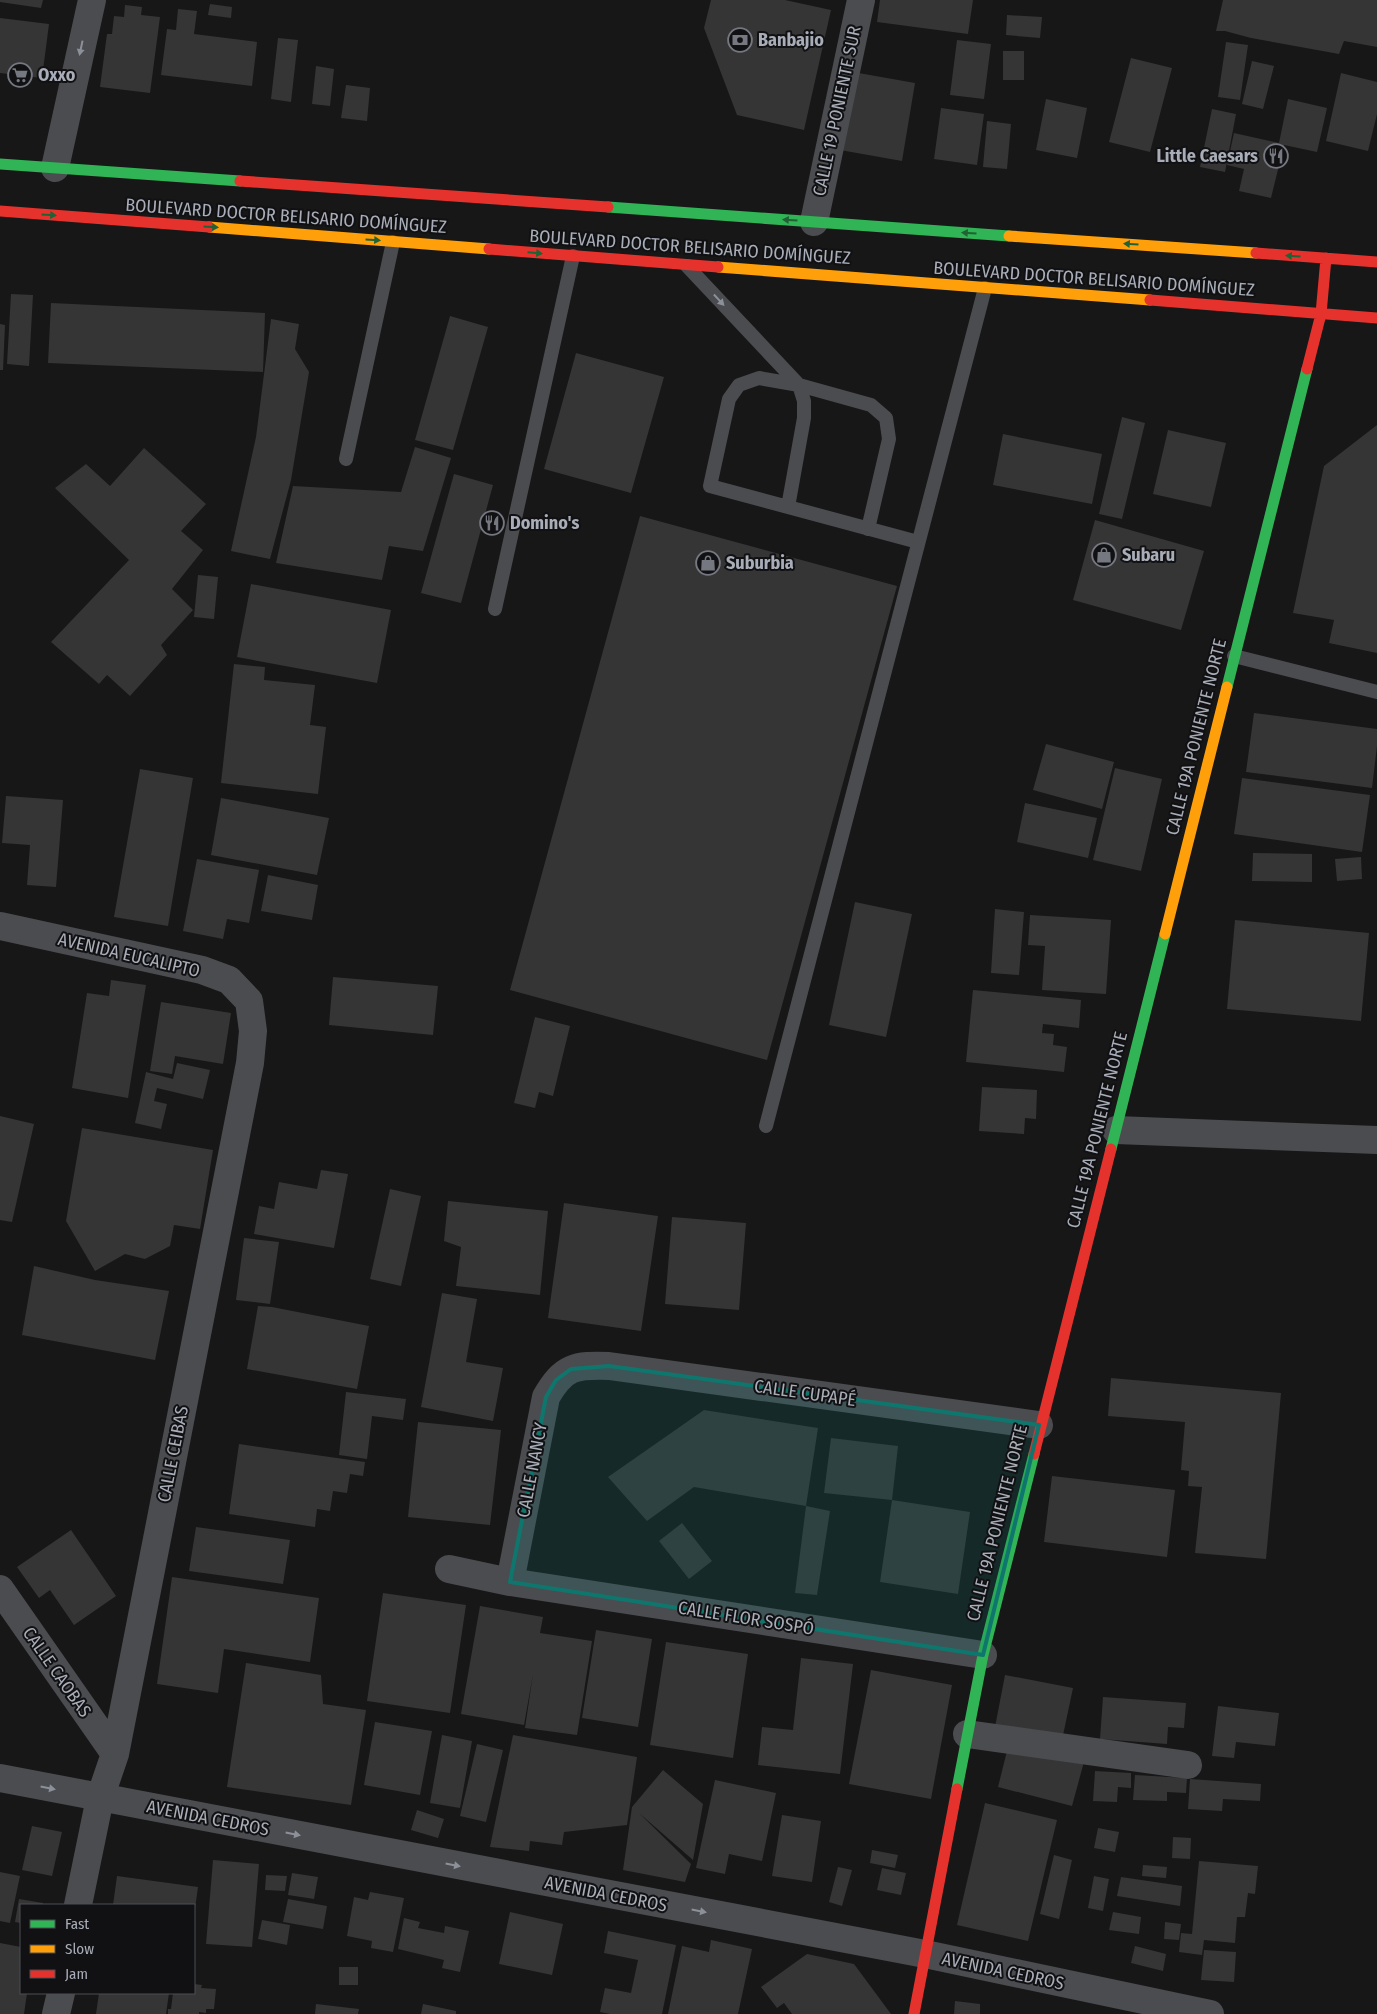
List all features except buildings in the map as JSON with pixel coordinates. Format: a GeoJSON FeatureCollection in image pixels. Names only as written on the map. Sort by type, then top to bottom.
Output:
{"type":"FeatureCollection","features":[{"type":"Feature","properties":{"kind":"main road","name":"BOULEVARD DOCTOR BELISARIO DOMÍNGUEZ"},"geometry":{"type":"LineString","coordinates":[[0,164],[1377,262]]}},
{"type":"Feature","properties":{"kind":"main road","name":"BOULEVARD DOCTOR BELISARIO DOMÍNGUEZ"},"geometry":{"type":"LineString","coordinates":[[0,211],[1377,318]]}},
{"type":"Feature","properties":{"kind":"main road","name":"CALLE 19A PONIENTE NORTE"},"geometry":{"type":"LineString","coordinates":[[914,2014],[983,1655],[1039,1425],[1116,1130],[1321,314],[1326,258]]}},
{"type":"Feature","properties":{"kind":"street"},"geometry":{"type":"LineString","coordinates":[[55,168],[92,0]]}},
{"type":"Feature","properties":{"kind":"street","name":"CALLE 19 PONIENTE SUR"},"geometry":{"type":"LineString","coordinates":[[814,222],[861,0]]}},
{"type":"Feature","properties":{"kind":"street","name":"AVENIDA EUCALIPTO"},"geometry":{"type":"LineString","coordinates":[[0,926],[202,970],[229,980],[249,1001]]}},
{"type":"Feature","properties":{"kind":"street","name":"CALLE CEIBAS"},"geometry":{"type":"LineString","coordinates":[[78,1904],[100,1798],[115,1754],[250,1062],[253,1031],[249,1001]]}},
{"type":"Feature","properties":{"kind":"street"},"geometry":{"type":"LineString","coordinates":[[1116,1130],[1377,1140]]}},
{"type":"Feature","properties":{"kind":"street","name":"CALLE CUPAPÉ"},"geometry":{"type":"LineString","coordinates":[[571,1369],[609,1366],[1039,1425]]}},
{"type":"Feature","properties":{"kind":"street","name":"CALLE NANCY"},"geometry":{"type":"LineString","coordinates":[[510,1582],[546,1397],[556,1380],[571,1369]]}},
{"type":"Feature","properties":{"kind":"street","name":"CALLE FLOR SOSPÓ"},"geometry":{"type":"LineString","coordinates":[[449,1570],[510,1582],[983,1655]]}},
{"type":"Feature","properties":{"kind":"street","name":"CALLE CAOBAS"},"geometry":{"type":"LineString","coordinates":[[0,1590],[115,1754]]}},
{"type":"Feature","properties":{"kind":"street"},"geometry":{"type":"LineString","coordinates":[[967,1734],[1188,1765]]}},
{"type":"Feature","properties":{"kind":"street","name":"AVENIDA CEDROS"},"geometry":{"type":"LineString","coordinates":[[0,1778],[925,1954],[1210,2014]]}},
{"type":"Feature","properties":{"kind":"street"},"geometry":{"type":"LineString","coordinates":[[56,2014],[61,1994]]}},
{"type":"Feature","properties":{"kind":"lane"},"geometry":{"type":"LineString","coordinates":[[346,459],[393,242]]}},
{"type":"Feature","properties":{"kind":"lane"},"geometry":{"type":"LineString","coordinates":[[495,609],[573,256]]}},
{"type":"Feature","properties":{"kind":"lane"},"geometry":{"type":"LineString","coordinates":[[685,265],[799,385],[804,401],[804,418],[788,507]]}},
{"type":"Feature","properties":{"kind":"lane"},"geometry":{"type":"LineString","coordinates":[[766,1126],[985,288]]}},
{"type":"Feature","properties":{"kind":"lane"},"geometry":{"type":"LineString","coordinates":[[868,529],[889,439],[886,418],[871,405],[799,385],[759,378],[740,385],[729,399],[710,486],[868,529],[918,542]]}},
{"type":"Feature","properties":{"kind":"lane"},"geometry":{"type":"LineString","coordinates":[[1234,656],[1377,692]]}},
{"type":"Feature","properties":{"kind":"highlighted area"},"geometry":{"type":"Polygon","coordinates":[[[609,1366],[1039,1425],[983,1655],[510,1582],[546,1397],[556,1380],[571,1369],[609,1366]]]}},
{"type":"Feature","properties":{"kind":"traffic: fast"},"geometry":{"type":"LineString","coordinates":[[0,164],[240,181]]}},
{"type":"Feature","properties":{"kind":"traffic: fast"},"geometry":{"type":"LineString","coordinates":[[608,207],[1009,236]]}},
{"type":"Feature","properties":{"kind":"traffic: fast"},"geometry":{"type":"LineString","coordinates":[[1227,687],[1307,369]]}},
{"type":"Feature","properties":{"kind":"traffic: fast"},"geometry":{"type":"LineString","coordinates":[[1111,1149],[1165,934]]}},
{"type":"Feature","properties":{"kind":"traffic: fast"},"geometry":{"type":"LineString","coordinates":[[957,1789],[983,1655],[1034,1454]]}},
{"type":"Feature","properties":{"kind":"traffic: slow"},"geometry":{"type":"LineString","coordinates":[[209,227],[489,249]]}},
{"type":"Feature","properties":{"kind":"traffic: slow"},"geometry":{"type":"LineString","coordinates":[[1009,236],[1256,253]]}},
{"type":"Feature","properties":{"kind":"traffic: slow"},"geometry":{"type":"LineString","coordinates":[[718,267],[1150,300]]}},
{"type":"Feature","properties":{"kind":"traffic: slow"},"geometry":{"type":"LineString","coordinates":[[1165,934],[1227,687]]}},
{"type":"Feature","properties":{"kind":"traffic: jam"},"geometry":{"type":"LineString","coordinates":[[240,181],[608,207]]}},
{"type":"Feature","properties":{"kind":"traffic: jam"},"geometry":{"type":"LineString","coordinates":[[0,211],[209,227]]}},
{"type":"Feature","properties":{"kind":"traffic: jam"},"geometry":{"type":"LineString","coordinates":[[489,249],[718,267]]}},
{"type":"Feature","properties":{"kind":"traffic: jam"},"geometry":{"type":"LineString","coordinates":[[1256,253],[1377,262]]}},
{"type":"Feature","properties":{"kind":"traffic: jam"},"geometry":{"type":"LineString","coordinates":[[1307,369],[1321,314],[1326,258]]}},
{"type":"Feature","properties":{"kind":"traffic: jam"},"geometry":{"type":"LineString","coordinates":[[1150,300],[1377,318]]}},
{"type":"Feature","properties":{"kind":"traffic: jam"},"geometry":{"type":"LineString","coordinates":[[1034,1454],[1111,1149]]}},
{"type":"Feature","properties":{"kind":"traffic: jam"},"geometry":{"type":"LineString","coordinates":[[914,2014],[957,1789]]}},
{"type":"Feature","properties":{"kind":"place","name":"Banbajio"},"geometry":{"type":"Point","coordinates":[740,40]}},
{"type":"Feature","properties":{"kind":"place","name":"Oxxo"},"geometry":{"type":"Point","coordinates":[20,75]}},
{"type":"Feature","properties":{"kind":"place","name":"Little Caesars"},"geometry":{"type":"Point","coordinates":[1276,156]}},
{"type":"Feature","properties":{"kind":"place","name":"Domino's"},"geometry":{"type":"Point","coordinates":[492,523]}},
{"type":"Feature","properties":{"kind":"place","name":"Subaru"},"geometry":{"type":"Point","coordinates":[1104,555]}},
{"type":"Feature","properties":{"kind":"place","name":"Suburbia"},"geometry":{"type":"Point","coordinates":[708,563]}}]}
